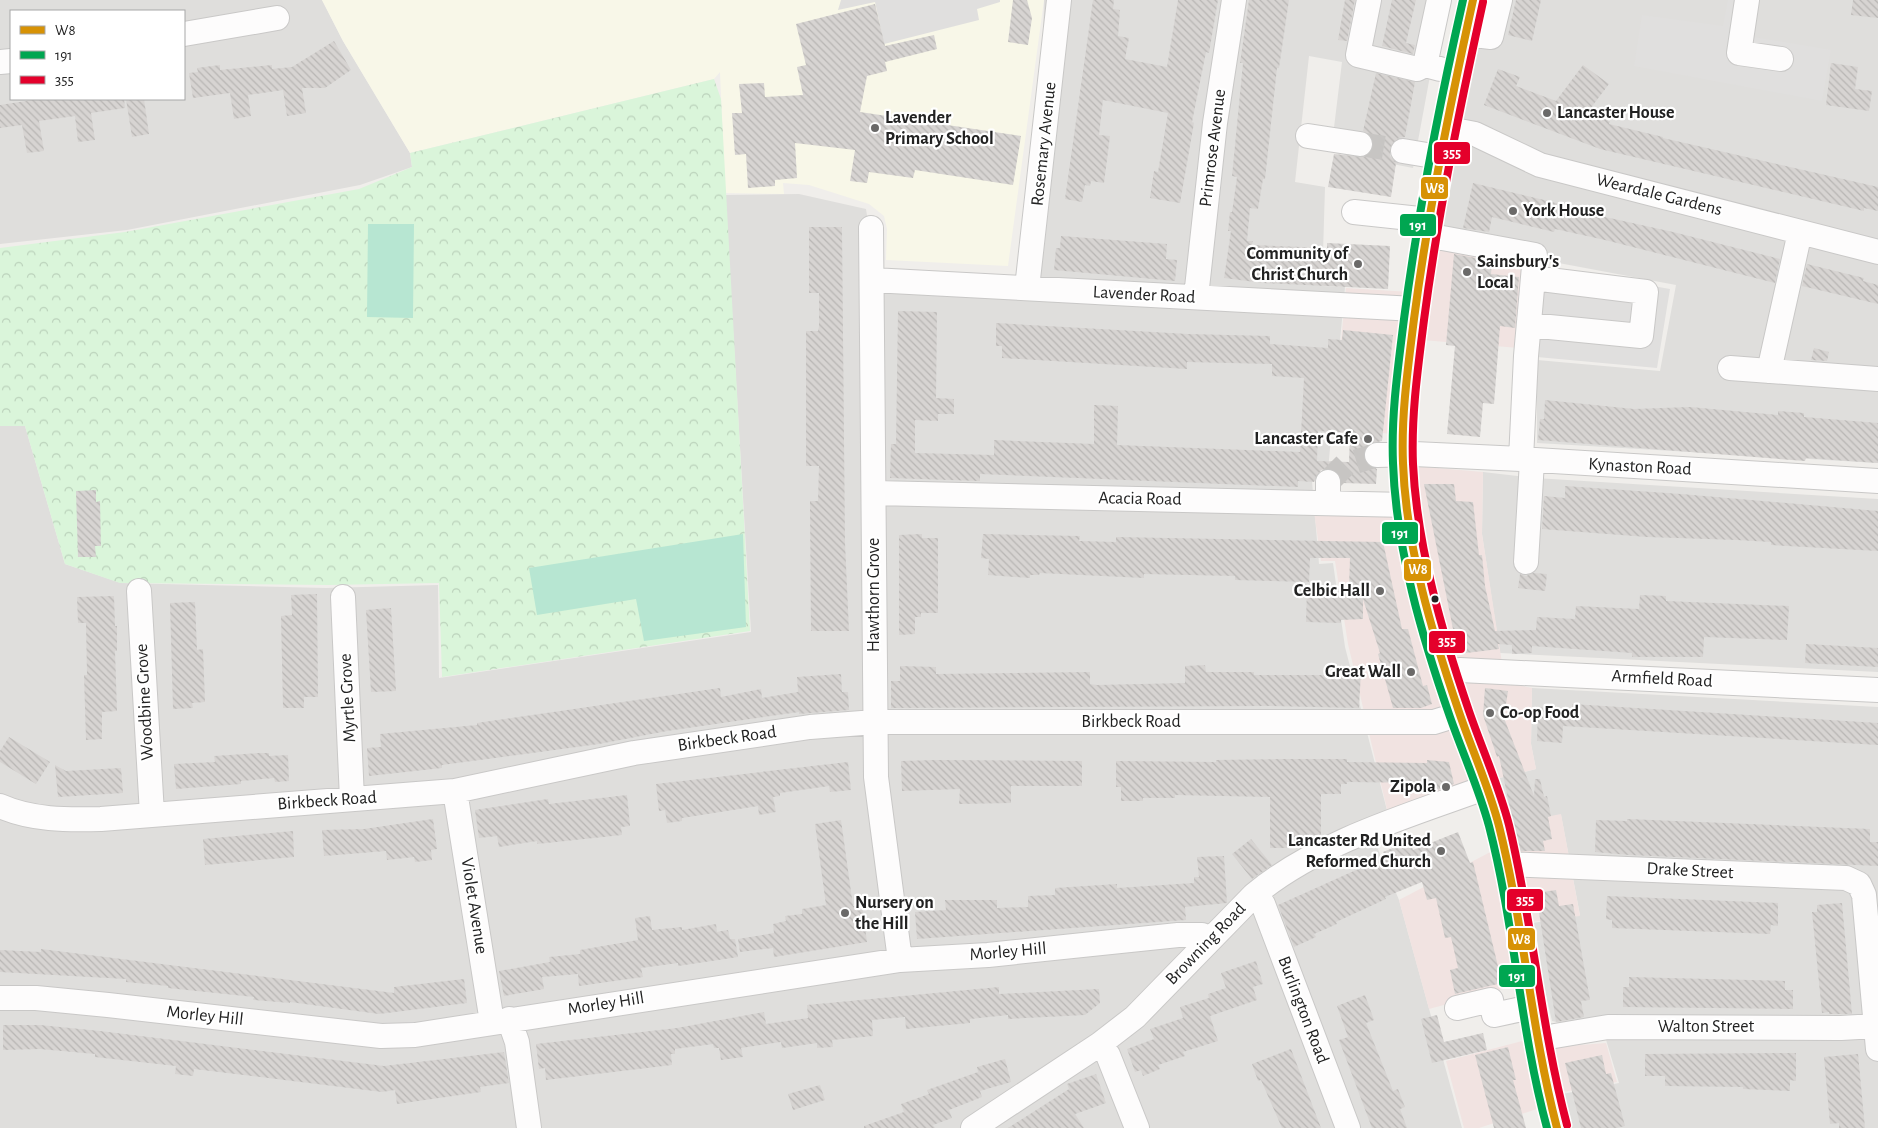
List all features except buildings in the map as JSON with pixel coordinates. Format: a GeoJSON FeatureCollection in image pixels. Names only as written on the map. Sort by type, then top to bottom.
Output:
{"type":"FeatureCollection","features":[{"type":"Feature","properties":{"kind":"street","name":"Rosemary Avenue"},"geometry":{"type":"LineString","coordinates":[[1027,288],[1059,0]]}},
{"type":"Feature","properties":{"kind":"street","name":"Primrose Avenue"},"geometry":{"type":"LineString","coordinates":[[1196,297],[1215,123],[1234,0]]}},
{"type":"Feature","properties":{"kind":"street"},"geometry":{"type":"LineString","coordinates":[[1369,0],[1358,55],[1417,69],[1425,65],[1456,73]]}},
{"type":"Feature","properties":{"kind":"street"},"geometry":{"type":"LineString","coordinates":[[1425,65],[1439,0]]}},
{"type":"Feature","properties":{"kind":"street"},"geometry":{"type":"LineString","coordinates":[[1473,0],[1444,128],[1427,228],[1415,308],[1407,382],[1403,454],[1407,505],[1426,595],[1446,672],[1487,787],[1508,864],[1536,1039],[1557,1128]]}},
{"type":"Feature","properties":{"kind":"street"},"geometry":{"type":"LineString","coordinates":[[1466,34],[1491,37],[1500,0]]}},
{"type":"Feature","properties":{"kind":"street"},"geometry":{"type":"LineString","coordinates":[[1747,0],[1739,53],[1781,59]]}},
{"type":"Feature","properties":{"kind":"street"},"geometry":{"type":"LineString","coordinates":[[185,34],[277,18]]}},
{"type":"Feature","properties":{"kind":"street","name":"Weardale Gardens"},"geometry":{"type":"LineString","coordinates":[[1444,128],[1474,134],[1540,165],[1878,252]]}},
{"type":"Feature","properties":{"kind":"street"},"geometry":{"type":"LineString","coordinates":[[1308,136],[1360,144]]}},
{"type":"Feature","properties":{"kind":"street"},"geometry":{"type":"LineString","coordinates":[[1403,151],[1439,158]]}},
{"type":"Feature","properties":{"kind":"street"},"geometry":{"type":"LineString","coordinates":[[1354,212],[1535,255],[1529,325],[1526,562]]}},
{"type":"Feature","properties":{"kind":"street","name":"Hawthorn Grove"},"geometry":{"type":"LineString","coordinates":[[871,228],[876,777],[900,960]]}},
{"type":"Feature","properties":{"kind":"street"},"geometry":{"type":"LineString","coordinates":[[1769,371],[1800,232]]}},
{"type":"Feature","properties":{"kind":"street"},"geometry":{"type":"LineString","coordinates":[[1529,325],[1641,336],[1646,292],[1533,278]]}},
{"type":"Feature","properties":{"kind":"street","name":"Lavender Road"},"geometry":{"type":"LineString","coordinates":[[872,280],[1415,308]]}},
{"type":"Feature","properties":{"kind":"street"},"geometry":{"type":"LineString","coordinates":[[1730,368],[1878,379]]}},
{"type":"Feature","properties":{"kind":"street","name":"Kynaston Road"},"geometry":{"type":"LineString","coordinates":[[1377,455],[1403,454],[1526,460],[1878,481]]}},
{"type":"Feature","properties":{"kind":"street","name":"Acacia Road"},"geometry":{"type":"LineString","coordinates":[[874,493],[1328,493],[1407,505]]}},
{"type":"Feature","properties":{"kind":"street","name":"Woodbine Grove"},"geometry":{"type":"LineString","coordinates":[[139,591],[152,814]]}},
{"type":"Feature","properties":{"kind":"street","name":"Myrtle Grove"},"geometry":{"type":"LineString","coordinates":[[343,597],[352,799]]}},
{"type":"Feature","properties":{"kind":"street","name":"Armfield Road"},"geometry":{"type":"LineString","coordinates":[[1446,672],[1460,670],[1878,690]]}},
{"type":"Feature","properties":{"kind":"street","name":"Birkbeck Road"},"geometry":{"type":"LineString","coordinates":[[0,806],[15,813],[67,820],[456,791],[634,753],[810,726],[875,722],[1434,722],[1460,714]]}},
{"type":"Feature","properties":{"kind":"street","name":"Browning Road"},"geometry":{"type":"LineString","coordinates":[[973,1128],[1100,1044],[1135,1016],[1254,895],[1275,877],[1327,848],[1487,787]]}},
{"type":"Feature","properties":{"kind":"street","name":"Violet Avenue"},"geometry":{"type":"LineString","coordinates":[[456,791],[501,1021],[517,1042],[529,1128]]}},
{"type":"Feature","properties":{"kind":"street","name":"Drake Street"},"geometry":{"type":"LineString","coordinates":[[1508,864],[1846,878],[1871,890]]}},
{"type":"Feature","properties":{"kind":"street"},"geometry":{"type":"LineString","coordinates":[[1871,890],[1877,1038]]}},
{"type":"Feature","properties":{"kind":"street","name":"Burlington Road"},"geometry":{"type":"LineString","coordinates":[[1254,895],[1263,904],[1348,1128]]}},
{"type":"Feature","properties":{"kind":"street","name":"Morley Hill"},"geometry":{"type":"LineString","coordinates":[[0,998],[36,998],[108,1005],[382,1036],[415,1035],[900,960],[988,955],[1178,935],[1202,935],[1211,939]]}},
{"type":"Feature","properties":{"kind":"street"},"geometry":{"type":"LineString","coordinates":[[1457,1008],[1491,1000],[1494,1015],[1532,1007]]}},
{"type":"Feature","properties":{"kind":"street","name":"Walton Street"},"geometry":{"type":"LineString","coordinates":[[1536,1039],[1608,1027],[1840,1028],[1877,1038]]}},
{"type":"Feature","properties":{"kind":"street"},"geometry":{"type":"LineString","coordinates":[[1100,1044],[1108,1055],[1137,1128]]}},
{"type":"Feature","properties":{"kind":"shaded area"},"geometry":{"type":"Polygon","coordinates":[[[0,0],[322,0],[343,41],[410,153],[412,167],[360,185],[127,230],[0,244],[0,0]]]}},
{"type":"Feature","properties":{"kind":"shaded area"},"geometry":{"type":"Polygon","coordinates":[[[322,0],[1044,0],[1008,266],[886,260],[887,229],[884,216],[869,204],[809,185],[783,183],[784,194],[725,193],[720,72],[714,79],[410,153],[343,41],[322,0]]]}},
{"type":"Feature","properties":{"kind":"shaded area"},"geometry":{"type":"Polygon","coordinates":[[[841,0],[1000,0],[1000,2],[977,9],[979,20],[884,44],[875,2],[838,10],[841,0]]]}},
{"type":"Feature","properties":{"kind":"shaded area"},"geometry":{"type":"Polygon","coordinates":[[[1044,0],[1444,0],[1413,168],[1331,152],[1342,62],[1309,56],[1295,182],[1325,187],[1322,286],[1345,287],[1328,470],[1311,469],[1319,564],[1333,563],[1345,647],[1390,822],[1370,830],[1399,900],[1462,1128],[0,1128],[0,426],[25,426],[65,564],[121,583],[326,588],[438,585],[439,678],[751,632],[725,195],[799,194],[866,209],[876,275],[1021,282],[1041,124],[1044,0]]]}},
{"type":"Feature","properties":{"kind":"shaded area"},"geometry":{"type":"Polygon","coordinates":[[[1473,0],[1878,0],[1878,463],[1537,443],[1537,360],[1660,371],[1676,285],[1430,239],[1473,0]]]}},
{"type":"Feature","properties":{"kind":"shaded area"},"geometry":{"type":"Polygon","coordinates":[[[1728,0],[1754,0],[1748,36],[1831,50],[1822,101],[1634,66],[1642,15],[1723,26],[1728,0]]]}},
{"type":"Feature","properties":{"kind":"shaded area"},"geometry":{"type":"Polygon","coordinates":[[[1431,241],[1526,260],[1519,348],[1422,340],[1431,241]]]}},
{"type":"Feature","properties":{"kind":"shaded area"},"geometry":{"type":"Polygon","coordinates":[[[1534,265],[1670,289],[1657,368],[1526,356],[1534,265]]]}},
{"type":"Feature","properties":{"kind":"shaded area"},"geometry":{"type":"Polygon","coordinates":[[[1346,288],[1410,292],[1399,435],[1333,427],[1346,288]]]}},
{"type":"Feature","properties":{"kind":"shaded area"},"geometry":{"type":"Polygon","coordinates":[[[1414,466],[1483,472],[1482,534],[1505,682],[1532,688],[1531,744],[1536,769],[1479,783],[1390,822],[1348,644],[1335,561],[1321,561],[1314,512],[1419,518],[1414,466]]]}},
{"type":"Feature","properties":{"kind":"shaded area"},"geometry":{"type":"Polygon","coordinates":[[[1483,472],[1535,478],[1878,499],[1878,672],[1500,653],[1482,534],[1483,472]]]}},
{"type":"Feature","properties":{"kind":"shaded area"},"geometry":{"type":"Polygon","coordinates":[[[1532,688],[1878,707],[1878,1128],[1559,1128],[1552,1096],[1619,1083],[1604,1033],[1552,1021],[1541,973],[1533,923],[1580,915],[1561,815],[1490,828],[1479,783],[1536,769],[1531,744],[1532,688]]]}},
{"type":"Feature","properties":{"kind":"shaded area"},"geometry":{"type":"Polygon","coordinates":[[[1561,814],[1580,916],[1513,924],[1525,983],[1429,1009],[1399,900],[1498,848],[1490,828],[1561,814]]]}},
{"type":"Feature","properties":{"kind":"shaded area"},"geometry":{"type":"Polygon","coordinates":[[[1534,1038],[1546,1106],[1479,1128],[1464,1128],[1446,1061],[1534,1038]]]}},
{"type":"Feature","properties":{"kind":"shaded area"},"geometry":{"type":"Polygon","coordinates":[[[1606,1043],[1617,1082],[1552,1094],[1542,1048],[1606,1043]]]}},
{"type":"Feature","properties":{"kind":"green space"},"geometry":{"type":"Polygon","coordinates":[[[714,79],[721,99],[750,631],[442,677],[439,583],[329,585],[120,583],[65,564],[25,426],[0,426],[0,248],[125,232],[359,189],[412,167],[410,153],[714,79]]]}},
{"type":"Feature","properties":{"kind":"green space"},"geometry":{"type":"Polygon","coordinates":[[[368,224],[414,224],[413,318],[367,317],[368,224]]]}},
{"type":"Feature","properties":{"kind":"green space"},"geometry":{"type":"Polygon","coordinates":[[[743,534],[746,627],[644,641],[636,599],[537,615],[529,568],[743,534]]]}},
{"type":"Feature","properties":{"kind":"tunnel"},"geometry":{"type":"LineString","coordinates":[[1360,144],[1403,151]]}},
{"type":"Feature","properties":{"kind":"tunnel"},"geometry":{"type":"LineString","coordinates":[[1328,482],[1345,465],[1377,455]]}},
{"type":"Feature","properties":{"kind":"transit line","name":"191"},"geometry":{"type":"LineString","coordinates":[[1463,0],[1430,159],[1404,319],[1393,427],[1395,495],[1405,560],[1420,624],[1489,826],[1505,901],[1530,1053],[1547,1128]]}},
{"type":"Feature","properties":{"kind":"transit line","name":"W8"},"geometry":{"type":"LineString","coordinates":[[1473,0],[1440,159],[1414,319],[1403,427],[1405,495],[1415,558],[1430,621],[1499,826],[1515,901],[1540,1053],[1557,1128]]}},
{"type":"Feature","properties":{"kind":"transit line","name":"355"},"geometry":{"type":"LineString","coordinates":[[1483,2],[1450,160],[1430,280],[1413,428],[1415,495],[1425,558],[1440,620],[1509,825],[1525,900],[1550,1051],[1567,1125]]}},
{"type":"Feature","properties":{"kind":"place","name":"Lancaster House"},"geometry":{"type":"Point","coordinates":[1547,113]}},
{"type":"Feature","properties":{"kind":"place","name":"Lavender Primary School"},"geometry":{"type":"Point","coordinates":[875,128]}},
{"type":"Feature","properties":{"kind":"place","name":"York House"},"geometry":{"type":"Point","coordinates":[1513,211]}},
{"type":"Feature","properties":{"kind":"place","name":"Community of Christ Church"},"geometry":{"type":"Point","coordinates":[1358,264]}},
{"type":"Feature","properties":{"kind":"place","name":"Sainsbury's Local"},"geometry":{"type":"Point","coordinates":[1467,272]}},
{"type":"Feature","properties":{"kind":"place","name":"Lancaster Cafe"},"geometry":{"type":"Point","coordinates":[1368,439]}},
{"type":"Feature","properties":{"kind":"place","name":"Celbic Hall"},"geometry":{"type":"Point","coordinates":[1380,591]}},
{"type":"Feature","properties":{"kind":"place","name":"Great Wall"},"geometry":{"type":"Point","coordinates":[1411,672]}},
{"type":"Feature","properties":{"kind":"place","name":"Co-op Food"},"geometry":{"type":"Point","coordinates":[1490,713]}},
{"type":"Feature","properties":{"kind":"place","name":"Zipola"},"geometry":{"type":"Point","coordinates":[1446,787]}},
{"type":"Feature","properties":{"kind":"place","name":"Lancaster Rd United Reformed Church"},"geometry":{"type":"Point","coordinates":[1441,851]}},
{"type":"Feature","properties":{"kind":"place","name":"Nursery on the Hill"},"geometry":{"type":"Point","coordinates":[845,913]}}]}
